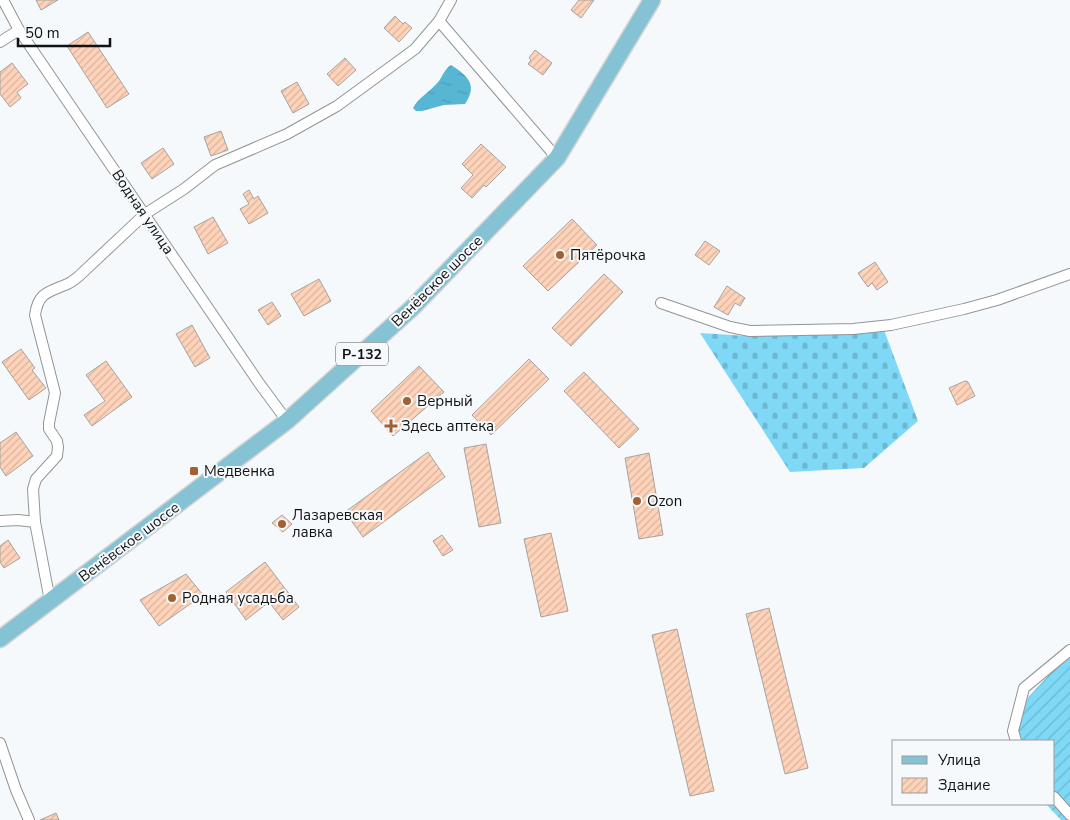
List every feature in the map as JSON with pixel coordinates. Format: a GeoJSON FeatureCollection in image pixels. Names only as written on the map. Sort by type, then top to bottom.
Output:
{"type":"FeatureCollection","features":[{"type":"Feature","properties":{"kind":"main road","name":"Венёвское шоссе"},"geometry":{"type":"LineString","coordinates":[[0,639],[287,421],[413,307],[557,158],[652,0]]}},
{"type":"Feature","properties":{"kind":"street","name":"Водная улица"},"geometry":{"type":"LineString","coordinates":[[3,0],[19,30],[253,375],[287,421]]}},
{"type":"Feature","properties":{"kind":"street"},"geometry":{"type":"LineString","coordinates":[[50,601],[35,522],[33,489],[36,479],[57,456],[58,447],[57,441],[49,429],[55,393],[35,315],[36,306],[41,298],[49,291],[68,284],[79,276],[145,214],[184,189],[215,165],[287,134],[337,106],[415,49],[439,21],[451,0]]}},
{"type":"Feature","properties":{"kind":"street"},"geometry":{"type":"LineString","coordinates":[[439,21],[557,158]]}},
{"type":"Feature","properties":{"kind":"street"},"geometry":{"type":"LineString","coordinates":[[0,42],[19,30]]}},
{"type":"Feature","properties":{"kind":"street"},"geometry":{"type":"LineString","coordinates":[[661,303],[730,327],[750,331],[853,329],[890,325],[964,309],[997,300],[1070,274]]}},
{"type":"Feature","properties":{"kind":"street"},"geometry":{"type":"LineString","coordinates":[[0,521],[18,520],[35,522]]}},
{"type":"Feature","properties":{"kind":"street"},"geometry":{"type":"LineString","coordinates":[[1016,740],[1012,732],[1024,688],[1070,650]]}},
{"type":"Feature","properties":{"kind":"street"},"geometry":{"type":"LineString","coordinates":[[0,742],[16,790],[29,820]]}},
{"type":"Feature","properties":{"kind":"street"},"geometry":{"type":"LineString","coordinates":[[1055,798],[1070,815]]}},
{"type":"Feature","properties":{"kind":"green space"},"geometry":{"type":"Polygon","coordinates":[[[884,330],[918,421],[864,468],[790,472],[700,333],[747,336],[884,330]]]}},
{"type":"Feature","properties":{"kind":"green space"},"geometry":{"type":"Polygon","coordinates":[[[1070,652],[1070,820],[1061,820],[1047,805],[1055,805],[1055,740],[1014,740],[1023,703],[1070,652]]]}},
{"type":"Feature","properties":{"kind":"water"},"geometry":{"type":"Polygon","coordinates":[[[451,65],[466,77],[471,86],[469,97],[465,104],[444,105],[416,111],[413,108],[416,104],[436,85],[451,65]]]}},
{"type":"Feature","properties":{"kind":"building"},"geometry":{"type":"Polygon","coordinates":[[[36,0],[58,0],[41,10],[36,0]]]}},
{"type":"Feature","properties":{"kind":"building"},"geometry":{"type":"Polygon","coordinates":[[[579,0],[594,0],[581,18],[571,10],[579,0]]]}},
{"type":"Feature","properties":{"kind":"building"},"geometry":{"type":"Polygon","coordinates":[[[395,16],[403,24],[405,22],[412,28],[399,42],[384,28],[395,16]]]}},
{"type":"Feature","properties":{"kind":"building"},"geometry":{"type":"Polygon","coordinates":[[[88,32],[129,94],[107,108],[67,46],[88,32]]]}},
{"type":"Feature","properties":{"kind":"building"},"geometry":{"type":"Polygon","coordinates":[[[535,50],[552,63],[543,75],[528,64],[531,60],[529,58],[535,50]]]}},
{"type":"Feature","properties":{"kind":"building"},"geometry":{"type":"Polygon","coordinates":[[[345,58],[356,70],[338,86],[327,74],[345,58]]]}},
{"type":"Feature","properties":{"kind":"building"},"geometry":{"type":"Polygon","coordinates":[[[12,63],[28,84],[17,92],[21,98],[10,107],[0,94],[0,72],[12,63]]]}},
{"type":"Feature","properties":{"kind":"building"},"geometry":{"type":"Polygon","coordinates":[[[297,82],[309,104],[293,113],[281,91],[297,82]]]}},
{"type":"Feature","properties":{"kind":"building"},"geometry":{"type":"Polygon","coordinates":[[[221,131],[228,150],[211,156],[204,137],[221,131]]]}},
{"type":"Feature","properties":{"kind":"building"},"geometry":{"type":"Polygon","coordinates":[[[481,144],[506,167],[486,187],[484,185],[472,198],[461,188],[473,175],[462,164],[481,144]]]}},
{"type":"Feature","properties":{"kind":"building"},"geometry":{"type":"Polygon","coordinates":[[[163,148],[174,164],[152,179],[141,163],[163,148]]]}},
{"type":"Feature","properties":{"kind":"building"},"geometry":{"type":"Polygon","coordinates":[[[249,190],[254,199],[258,196],[268,213],[249,224],[240,209],[249,204],[243,194],[249,190]]]}},
{"type":"Feature","properties":{"kind":"building"},"geometry":{"type":"Polygon","coordinates":[[[213,217],[228,243],[208,254],[194,227],[213,217]]]}},
{"type":"Feature","properties":{"kind":"building","name":"Пятёрочка"},"geometry":{"type":"Polygon","coordinates":[[[572,219],[597,245],[548,291],[523,266],[572,219]]]}},
{"type":"Feature","properties":{"kind":"building"},"geometry":{"type":"Polygon","coordinates":[[[705,241],[720,251],[709,265],[695,255],[705,241]]]}},
{"type":"Feature","properties":{"kind":"building"},"geometry":{"type":"Polygon","coordinates":[[[875,262],[888,282],[877,290],[872,283],[868,287],[858,273],[875,262]]]}},
{"type":"Feature","properties":{"kind":"building"},"geometry":{"type":"Polygon","coordinates":[[[604,274],[623,292],[571,346],[552,328],[604,274]]]}},
{"type":"Feature","properties":{"kind":"building"},"geometry":{"type":"Polygon","coordinates":[[[319,279],[331,301],[304,316],[291,294],[319,279]]]}},
{"type":"Feature","properties":{"kind":"building"},"geometry":{"type":"Polygon","coordinates":[[[727,286],[745,298],[740,306],[735,303],[728,315],[714,307],[727,286]]]}},
{"type":"Feature","properties":{"kind":"building"},"geometry":{"type":"Polygon","coordinates":[[[272,302],[281,316],[268,325],[258,310],[272,302]]]}},
{"type":"Feature","properties":{"kind":"building"},"geometry":{"type":"Polygon","coordinates":[[[192,325],[210,358],[195,367],[176,334],[192,325]]]}},
{"type":"Feature","properties":{"kind":"building"},"geometry":{"type":"Polygon","coordinates":[[[21,349],[35,368],[32,370],[46,388],[29,400],[2,362],[21,349]]]}},
{"type":"Feature","properties":{"kind":"building"},"geometry":{"type":"Polygon","coordinates":[[[529,359],[549,379],[491,435],[472,415],[529,359]]]}},
{"type":"Feature","properties":{"kind":"building"},"geometry":{"type":"Polygon","coordinates":[[[106,361],[132,397],[92,426],[84,415],[105,401],[86,375],[106,361]]]}},
{"type":"Feature","properties":{"kind":"building","name":"Верный"},"geometry":{"type":"Polygon","coordinates":[[[419,366],[444,392],[393,436],[371,411],[419,366]]]}},
{"type":"Feature","properties":{"kind":"building"},"geometry":{"type":"Polygon","coordinates":[[[584,372],[639,429],[619,448],[564,391],[584,372]]]}},
{"type":"Feature","properties":{"kind":"building"},"geometry":{"type":"Polygon","coordinates":[[[965,381],[968,382],[975,396],[957,405],[949,388],[965,381]]]}},
{"type":"Feature","properties":{"kind":"building"},"geometry":{"type":"Polygon","coordinates":[[[16,432],[33,456],[6,476],[0,467],[0,443],[16,432]]]}},
{"type":"Feature","properties":{"kind":"building"},"geometry":{"type":"Polygon","coordinates":[[[486,444],[501,523],[479,527],[464,448],[486,444]]]}},
{"type":"Feature","properties":{"kind":"building"},"geometry":{"type":"Polygon","coordinates":[[[428,452],[445,477],[363,537],[345,512],[428,452]]]}},
{"type":"Feature","properties":{"kind":"building"},"geometry":{"type":"Polygon","coordinates":[[[649,453],[663,535],[639,539],[625,458],[649,453]]]}},
{"type":"Feature","properties":{"kind":"building","name":"Лазаревская лавка"},"geometry":{"type":"Polygon","coordinates":[[[282,515],[292,524],[283,532],[272,523],[282,515]]]}},
{"type":"Feature","properties":{"kind":"building"},"geometry":{"type":"Polygon","coordinates":[[[551,533],[568,611],[541,617],[524,539],[551,533]]]}},
{"type":"Feature","properties":{"kind":"building"},"geometry":{"type":"Polygon","coordinates":[[[442,535],[453,550],[443,556],[433,541],[442,535]]]}},
{"type":"Feature","properties":{"kind":"building"},"geometry":{"type":"Polygon","coordinates":[[[8,540],[20,558],[4,568],[0,562],[0,546],[8,540]]]}},
{"type":"Feature","properties":{"kind":"building"},"geometry":{"type":"Polygon","coordinates":[[[265,562],[299,607],[283,620],[269,602],[246,620],[226,592],[265,562]]]}},
{"type":"Feature","properties":{"kind":"building","name":"Родная усадьба"},"geometry":{"type":"Polygon","coordinates":[[[186,574],[203,595],[159,626],[140,600],[186,574]]]}},
{"type":"Feature","properties":{"kind":"building"},"geometry":{"type":"Polygon","coordinates":[[[769,608],[808,768],[785,774],[746,614],[769,608]]]}},
{"type":"Feature","properties":{"kind":"building"},"geometry":{"type":"Polygon","coordinates":[[[677,629],[714,791],[690,796],[652,635],[677,629]]]}},
{"type":"Feature","properties":{"kind":"building"},"geometry":{"type":"Polygon","coordinates":[[[56,813],[59,820],[40,820],[56,813]]]}},
{"type":"Feature","properties":{"kind":"place","name":"Пятёрочка"},"geometry":{"type":"Point","coordinates":[560,255]}},
{"type":"Feature","properties":{"kind":"place","name":"Верный"},"geometry":{"type":"Point","coordinates":[407,401]}},
{"type":"Feature","properties":{"kind":"place","name":"Здесь аптека"},"geometry":{"type":"Point","coordinates":[391,426]}},
{"type":"Feature","properties":{"kind":"place","name":"Медвенка"},"geometry":{"type":"Point","coordinates":[194,471]}},
{"type":"Feature","properties":{"kind":"place","name":"Ozon"},"geometry":{"type":"Point","coordinates":[637,501]}},
{"type":"Feature","properties":{"kind":"place","name":"Лазаревская лавка"},"geometry":{"type":"Point","coordinates":[282,524]}},
{"type":"Feature","properties":{"kind":"place","name":"Родная усадьба"},"geometry":{"type":"Point","coordinates":[172,598]}}]}
